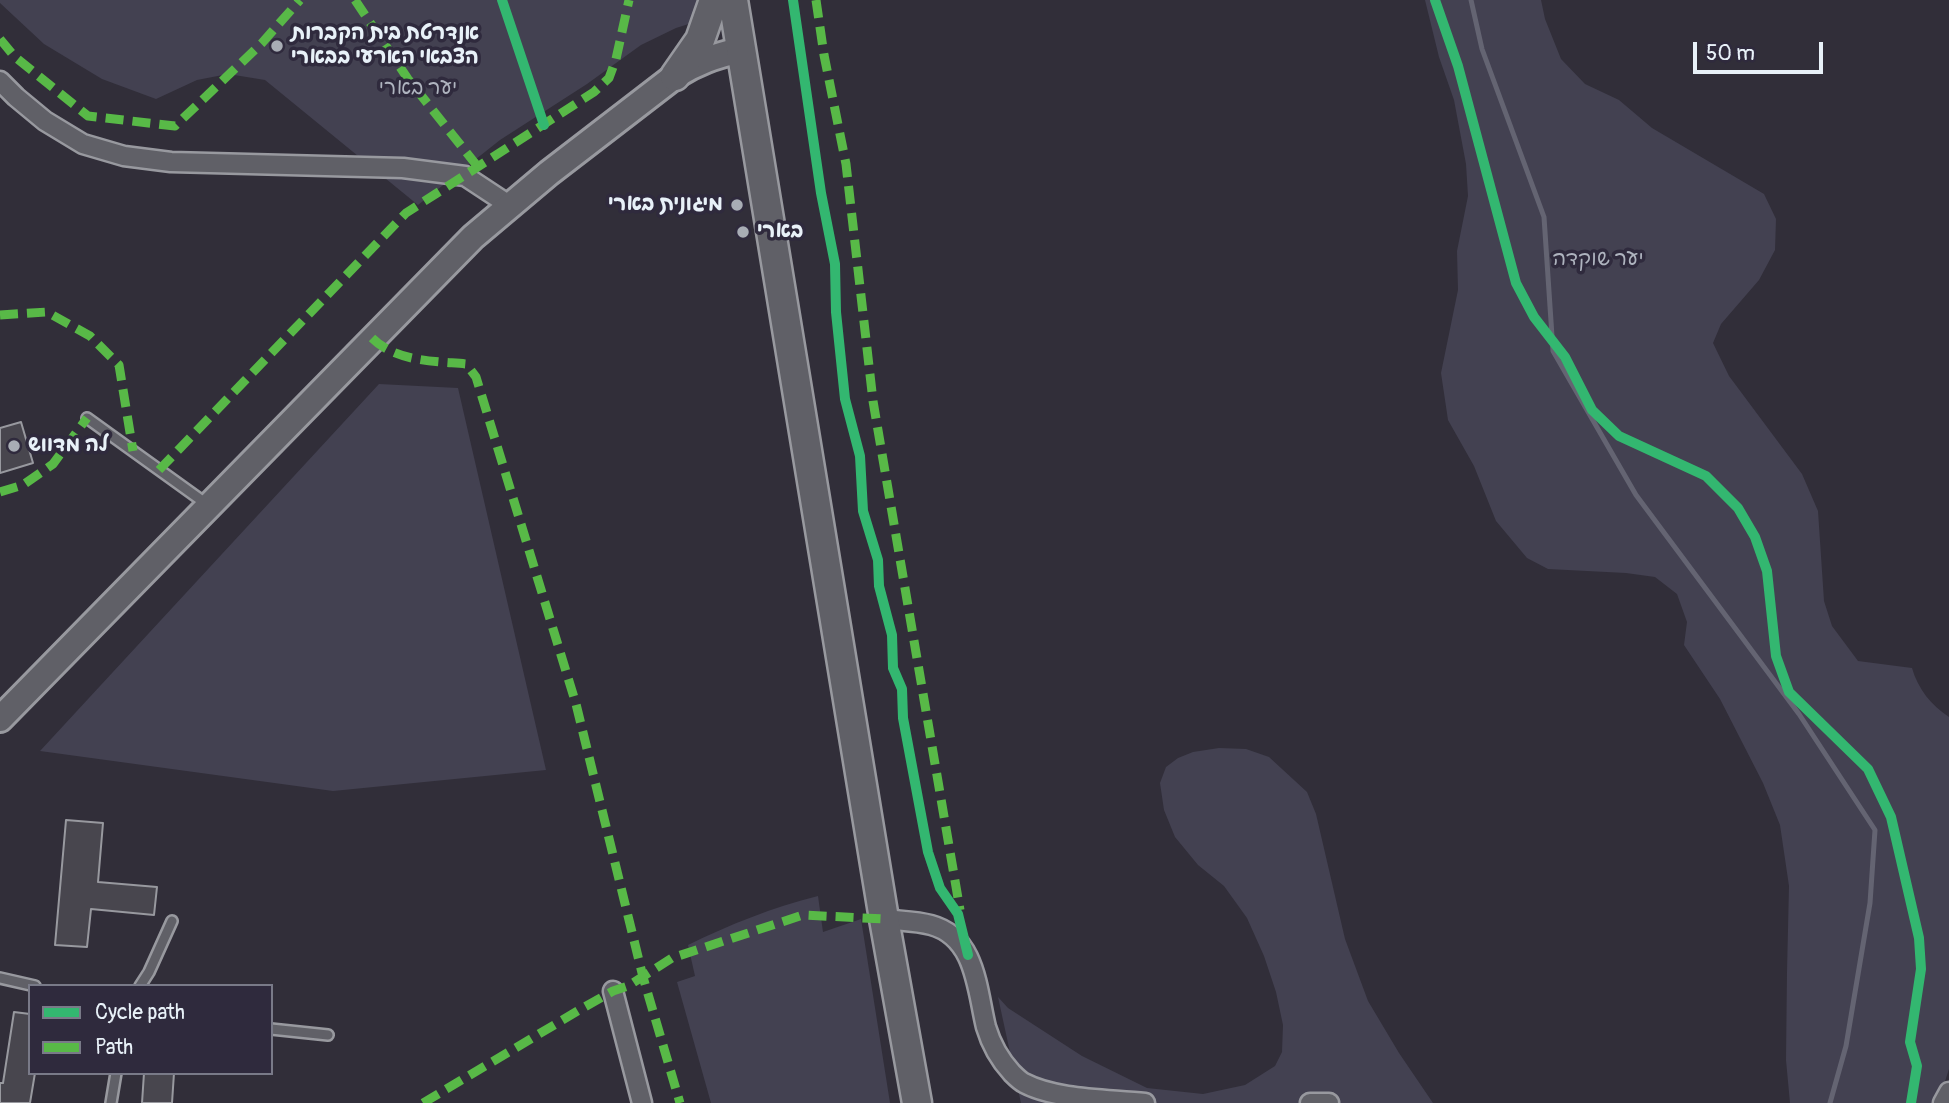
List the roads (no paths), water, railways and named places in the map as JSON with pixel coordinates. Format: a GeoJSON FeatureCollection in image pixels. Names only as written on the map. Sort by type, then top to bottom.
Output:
{"type":"FeatureCollection","features":[{"type":"Feature","properties":{"kind":"main road"},"geometry":{"type":"LineString","coordinates":[[675,76],[700,40],[713,0]]}},
{"type":"Feature","properties":{"kind":"main road"},"geometry":{"type":"LineString","coordinates":[[733,0],[884,919],[917,1103]]}},
{"type":"Feature","properties":{"kind":"main road"},"geometry":{"type":"LineString","coordinates":[[3,712],[449,261],[509,205],[675,76],[694,64],[740,50]]}},
{"type":"Feature","properties":{"kind":"street"},"geometry":{"type":"LineString","coordinates":[[0,81],[45,121],[83,144],[124,156],[171,162],[403,168],[453,174],[465,176],[509,205]]}},
{"type":"Feature","properties":{"kind":"street"},"geometry":{"type":"LineString","coordinates":[[884,919],[932,925],[955,937],[968,955],[975,973],[994,1048],[1006,1067],[1022,1082],[1050,1094],[1145,1103]]}},
{"type":"Feature","properties":{"kind":"street"},"geometry":{"type":"LineString","coordinates":[[613,991],[642,1103]]}},
{"type":"Feature","properties":{"kind":"street"},"geometry":{"type":"LineString","coordinates":[[1943,1103],[1949,1092]]}},
{"type":"Feature","properties":{"kind":"street"},"geometry":{"type":"LineString","coordinates":[[1310,1103],[1329,1103]]}},
{"type":"Feature","properties":{"kind":"lane"},"geometry":{"type":"LineString","coordinates":[[87,418],[208,505]]}},
{"type":"Feature","properties":{"kind":"lane"},"geometry":{"type":"LineString","coordinates":[[140,984],[149,972],[172,921]]}},
{"type":"Feature","properties":{"kind":"lane"},"geometry":{"type":"LineString","coordinates":[[0,978],[28,984]]}},
{"type":"Feature","properties":{"kind":"lane"},"geometry":{"type":"LineString","coordinates":[[273,1029],[328,1035]]}},
{"type":"Feature","properties":{"kind":"lane"},"geometry":{"type":"LineString","coordinates":[[111,1103],[116,1075]]}},
{"type":"Feature","properties":{"kind":"waterway"},"geometry":{"type":"LineString","coordinates":[[1471,0],[1482,49],[1544,217],[1553,351],[1636,495],[1799,714],[1875,830],[1870,903],[1846,1046],[1830,1103]]}},
{"type":"Feature","properties":{"kind":"place","name":"אנדרטת בית הקברות הצבאי הארעי בבארי"},"geometry":{"type":"Point","coordinates":[277,46]}},
{"type":"Feature","properties":{"kind":"place","name":"מיגונית בארי"},"geometry":{"type":"Point","coordinates":[737,205]}},
{"type":"Feature","properties":{"kind":"place","name":"בארי"},"geometry":{"type":"Point","coordinates":[743,232]}},
{"type":"Feature","properties":{"kind":"place","name":"לה מדווש"},"geometry":{"type":"Point","coordinates":[14,446]}},
{"type":"Feature","properties":{"kind":"park label","name":"יער בארי"},"geometry":{"type":"Point","coordinates":[418,89]}},
{"type":"Feature","properties":{"kind":"park label","name":"יער שוקדה"},"geometry":{"type":"Point","coordinates":[1598,260]}}]}
